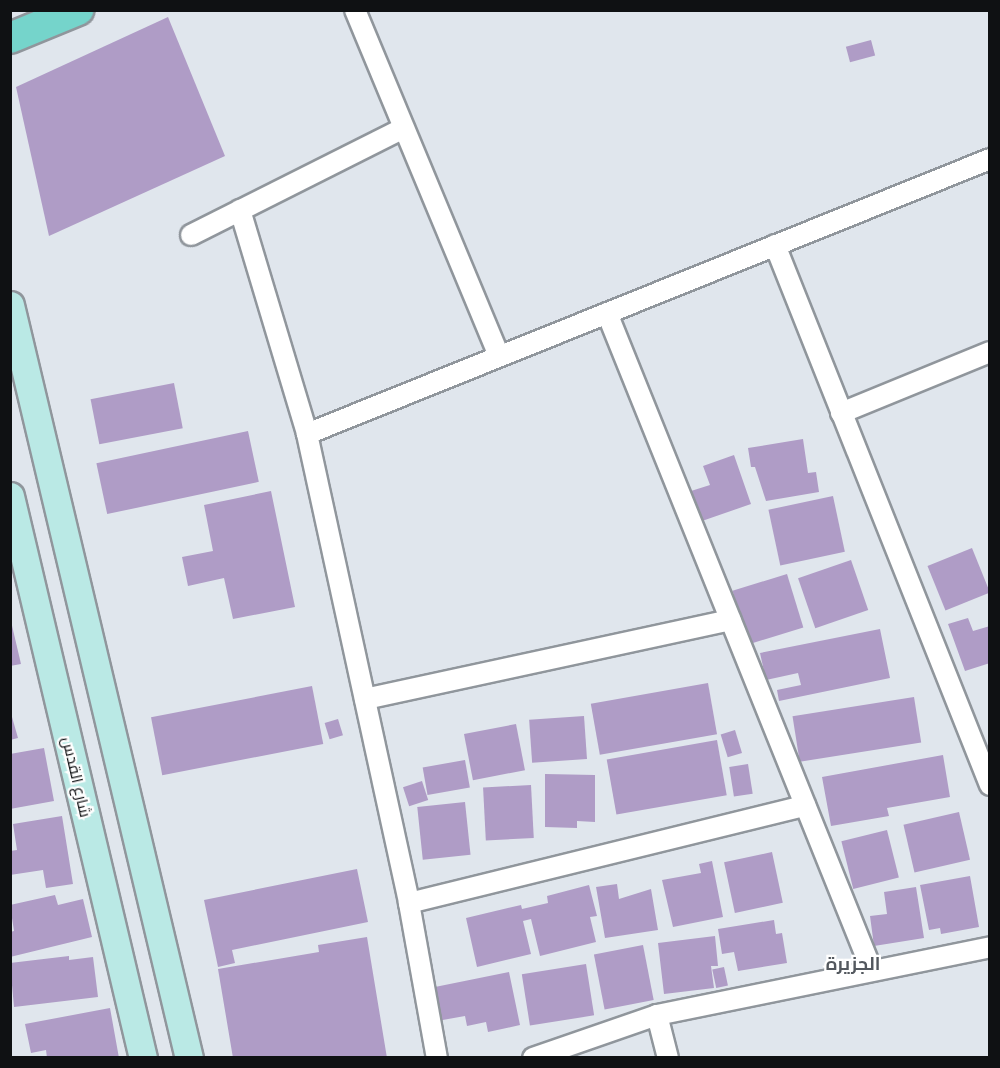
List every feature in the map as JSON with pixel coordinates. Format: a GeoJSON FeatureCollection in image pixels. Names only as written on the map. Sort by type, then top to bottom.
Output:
{"type":"FeatureCollection","features":[{"type":"Feature","properties":{"kind":"main road"},"geometry":{"type":"LineString","coordinates":[[10,38],[78,10]]}},
{"type":"Feature","properties":{"kind":"main road"},"geometry":{"type":"LineString","coordinates":[[10,305],[189,1058]]}},
{"type":"Feature","properties":{"kind":"main road","name":"شارع القدس"},"geometry":{"type":"LineString","coordinates":[[10,496],[143,1058]]}},
{"type":"Feature","properties":{"kind":"street"},"geometry":{"type":"LineString","coordinates":[[355,10],[499,356]]}},
{"type":"Feature","properties":{"kind":"street"},"geometry":{"type":"LineString","coordinates":[[191,235],[404,128]]}},
{"type":"Feature","properties":{"kind":"street"},"geometry":{"type":"LineString","coordinates":[[307,434],[990,159]]}},
{"type":"Feature","properties":{"kind":"street"},"geometry":{"type":"LineString","coordinates":[[240,210],[307,434],[409,903],[437,1058]]}},
{"type":"Feature","properties":{"kind":"street"},"geometry":{"type":"LineString","coordinates":[[775,245],[990,785]]}},
{"type":"Feature","properties":{"kind":"street"},"geometry":{"type":"LineString","coordinates":[[607,313],[872,971]]}},
{"type":"Feature","properties":{"kind":"street"},"geometry":{"type":"LineString","coordinates":[[841,413],[990,352]]}},
{"type":"Feature","properties":{"kind":"street"},"geometry":{"type":"LineString","coordinates":[[365,699],[731,621]]}},
{"type":"Feature","properties":{"kind":"street"},"geometry":{"type":"LineString","coordinates":[[409,903],[805,806]]}},
{"type":"Feature","properties":{"kind":"street"},"geometry":{"type":"LineString","coordinates":[[533,1058],[657,1015],[990,947]]}},
{"type":"Feature","properties":{"kind":"street"},"geometry":{"type":"LineString","coordinates":[[657,1015],[668,1058]]}},
{"type":"Feature","properties":{"kind":"building"},"geometry":{"type":"Polygon","coordinates":[[[168,17],[225,156],[49,236],[16,87],[168,17]]]}},
{"type":"Feature","properties":{"kind":"building"},"geometry":{"type":"Polygon","coordinates":[[[871,40],[875,55],[850,62],[846,47],[871,40]]]}},
{"type":"Feature","properties":{"kind":"building"},"geometry":{"type":"Polygon","coordinates":[[[174,383],[183,428],[99,444],[91,399],[174,383]]]}},
{"type":"Feature","properties":{"kind":"building"},"geometry":{"type":"Polygon","coordinates":[[[248,431],[259,482],[107,514],[96,463],[248,431]]]}},
{"type":"Feature","properties":{"kind":"building"},"geometry":{"type":"Polygon","coordinates":[[[803,439],[808,473],[816,472],[819,492],[766,501],[755,467],[751,467],[748,448],[803,439]]]}},
{"type":"Feature","properties":{"kind":"building"},"geometry":{"type":"Polygon","coordinates":[[[734,455],[751,504],[702,521],[691,491],[710,485],[703,466],[734,455]]]}},
{"type":"Feature","properties":{"kind":"building"},"geometry":{"type":"Polygon","coordinates":[[[271,491],[295,607],[233,619],[224,578],[188,586],[182,557],[213,551],[204,505],[271,491]]]}},
{"type":"Feature","properties":{"kind":"building"},"geometry":{"type":"Polygon","coordinates":[[[833,496],[845,552],[780,565],[768,510],[833,496]]]}},
{"type":"Feature","properties":{"kind":"building"},"geometry":{"type":"Polygon","coordinates":[[[972,548],[990,593],[945,610],[927,566],[972,548]]]}},
{"type":"Feature","properties":{"kind":"building"},"geometry":{"type":"Polygon","coordinates":[[[851,560],[868,610],[815,628],[798,578],[851,560]]]}},
{"type":"Feature","properties":{"kind":"building"},"geometry":{"type":"Polygon","coordinates":[[[787,574],[803,628],[749,644],[732,591],[787,574]]]}},
{"type":"Feature","properties":{"kind":"building"},"geometry":{"type":"Polygon","coordinates":[[[10,617],[21,664],[10,666],[10,617]]]}},
{"type":"Feature","properties":{"kind":"building"},"geometry":{"type":"Polygon","coordinates":[[[968,618],[973,631],[990,626],[990,663],[965,671],[948,624],[968,618]]]}},
{"type":"Feature","properties":{"kind":"building"},"geometry":{"type":"Polygon","coordinates":[[[880,629],[890,678],[779,701],[777,690],[801,685],[798,673],[766,680],[760,653],[880,629]]]}},
{"type":"Feature","properties":{"kind":"building"},"geometry":{"type":"Polygon","coordinates":[[[708,683],[717,734],[600,755],[591,704],[708,683]]]}},
{"type":"Feature","properties":{"kind":"building"},"geometry":{"type":"Polygon","coordinates":[[[312,686],[323,744],[162,775],[151,717],[312,686]]]}},
{"type":"Feature","properties":{"kind":"building"},"geometry":{"type":"Polygon","coordinates":[[[914,697],[921,742],[800,762],[793,716],[914,697]]]}},
{"type":"Feature","properties":{"kind":"building"},"geometry":{"type":"Polygon","coordinates":[[[10,710],[18,738],[10,740],[10,710]]]}},
{"type":"Feature","properties":{"kind":"building"},"geometry":{"type":"Polygon","coordinates":[[[584,716],[587,759],[532,763],[529,720],[584,716]]]}},
{"type":"Feature","properties":{"kind":"building"},"geometry":{"type":"Polygon","coordinates":[[[338,719],[343,735],[330,739],[325,723],[338,719]]]}},
{"type":"Feature","properties":{"kind":"building"},"geometry":{"type":"Polygon","coordinates":[[[516,724],[525,770],[473,780],[464,734],[516,724]]]}},
{"type":"Feature","properties":{"kind":"building"},"geometry":{"type":"Polygon","coordinates":[[[735,730],[742,753],[728,757],[721,734],[735,730]]]}},
{"type":"Feature","properties":{"kind":"building"},"geometry":{"type":"Polygon","coordinates":[[[717,740],[727,795],[616,815],[607,759],[717,740]]]}},
{"type":"Feature","properties":{"kind":"building"},"geometry":{"type":"Polygon","coordinates":[[[44,748],[54,801],[10,809],[10,754],[44,748]]]}},
{"type":"Feature","properties":{"kind":"building"},"geometry":{"type":"Polygon","coordinates":[[[943,755],[950,797],[887,808],[889,816],[831,826],[822,777],[943,755]]]}},
{"type":"Feature","properties":{"kind":"building"},"geometry":{"type":"Polygon","coordinates":[[[465,760],[470,788],[428,795],[423,767],[465,760]]]}},
{"type":"Feature","properties":{"kind":"building"},"geometry":{"type":"Polygon","coordinates":[[[748,764],[753,794],[734,797],[729,767],[748,764]]]}},
{"type":"Feature","properties":{"kind":"building"},"geometry":{"type":"Polygon","coordinates":[[[545,774],[595,775],[595,822],[577,821],[577,828],[545,827],[545,774]]]}},
{"type":"Feature","properties":{"kind":"building"},"geometry":{"type":"Polygon","coordinates":[[[422,781],[428,800],[409,806],[403,787],[422,781]]]}},
{"type":"Feature","properties":{"kind":"building"},"geometry":{"type":"Polygon","coordinates":[[[531,785],[534,838],[486,840],[483,788],[531,785]]]}},
{"type":"Feature","properties":{"kind":"building"},"geometry":{"type":"Polygon","coordinates":[[[465,802],[471,855],[423,860],[417,807],[465,802]]]}},
{"type":"Feature","properties":{"kind":"building"},"geometry":{"type":"Polygon","coordinates":[[[959,812],[970,860],[914,873],[903,825],[959,812]]]}},
{"type":"Feature","properties":{"kind":"building"},"geometry":{"type":"Polygon","coordinates":[[[62,816],[73,884],[46,888],[43,870],[10,875],[10,851],[17,850],[13,824],[62,816]]]}},
{"type":"Feature","properties":{"kind":"building"},"geometry":{"type":"Polygon","coordinates":[[[887,830],[899,878],[853,889],[841,841],[887,830]]]}},
{"type":"Feature","properties":{"kind":"building"},"geometry":{"type":"Polygon","coordinates":[[[772,852],[783,903],[735,913],[724,862],[772,852]]]}},
{"type":"Feature","properties":{"kind":"building"},"geometry":{"type":"Polygon","coordinates":[[[712,861],[723,917],[673,927],[662,880],[701,873],[699,864],[712,861]]]}},
{"type":"Feature","properties":{"kind":"building"},"geometry":{"type":"Polygon","coordinates":[[[357,869],[368,922],[232,950],[235,963],[218,967],[204,900],[357,869]]]}},
{"type":"Feature","properties":{"kind":"building"},"geometry":{"type":"Polygon","coordinates":[[[970,876],[979,927],[941,934],[940,928],[929,930],[920,885],[970,876]]]}},
{"type":"Feature","properties":{"kind":"building"},"geometry":{"type":"Polygon","coordinates":[[[617,884],[619,899],[651,889],[658,930],[605,938],[596,887],[617,884]]]}},
{"type":"Feature","properties":{"kind":"building"},"geometry":{"type":"Polygon","coordinates":[[[589,885],[597,916],[590,917],[596,942],[540,956],[531,919],[523,921],[531,954],[477,967],[466,918],[521,905],[522,909],[548,903],[547,896],[589,885]]]}},
{"type":"Feature","properties":{"kind":"building"},"geometry":{"type":"Polygon","coordinates":[[[916,887],[924,938],[874,946],[870,916],[887,914],[884,892],[916,887]]]}},
{"type":"Feature","properties":{"kind":"building"},"geometry":{"type":"Polygon","coordinates":[[[55,895],[58,905],[83,899],[92,937],[10,957],[10,932],[14,931],[10,905],[55,895]]]}},
{"type":"Feature","properties":{"kind":"building"},"geometry":{"type":"Polygon","coordinates":[[[774,920],[776,934],[782,933],[787,963],[738,971],[734,952],[722,954],[718,929],[774,920]]]}},
{"type":"Feature","properties":{"kind":"building"},"geometry":{"type":"Polygon","coordinates":[[[715,936],[718,966],[711,966],[714,988],[664,994],[658,943],[715,936]]]}},
{"type":"Feature","properties":{"kind":"building"},"geometry":{"type":"Polygon","coordinates":[[[367,937],[387,1058],[233,1058],[218,969],[319,952],[318,945],[367,937]]]}},
{"type":"Feature","properties":{"kind":"building"},"geometry":{"type":"Polygon","coordinates":[[[643,945],[654,1000],[605,1010],[594,955],[643,945]]]}},
{"type":"Feature","properties":{"kind":"building"},"geometry":{"type":"Polygon","coordinates":[[[69,956],[69,960],[93,957],[98,997],[14,1007],[10,963],[69,956]]]}},
{"type":"Feature","properties":{"kind":"building"},"geometry":{"type":"Polygon","coordinates":[[[586,964],[594,1015],[530,1026],[522,974],[586,964]]]}},
{"type":"Feature","properties":{"kind":"building"},"geometry":{"type":"Polygon","coordinates":[[[724,967],[728,986],[716,988],[712,969],[724,967]]]}},
{"type":"Feature","properties":{"kind":"building"},"geometry":{"type":"Polygon","coordinates":[[[509,972],[520,1025],[488,1032],[486,1022],[467,1026],[465,1016],[437,1021],[430,988],[509,972]]]}},
{"type":"Feature","properties":{"kind":"building"},"geometry":{"type":"Polygon","coordinates":[[[110,1008],[119,1058],[47,1058],[46,1050],[31,1053],[25,1024],[110,1008]]]}},
{"type":"Feature","properties":{"kind":"district","name":"الجزيرة"},"geometry":{"type":"Point","coordinates":[853,964]}}]}
